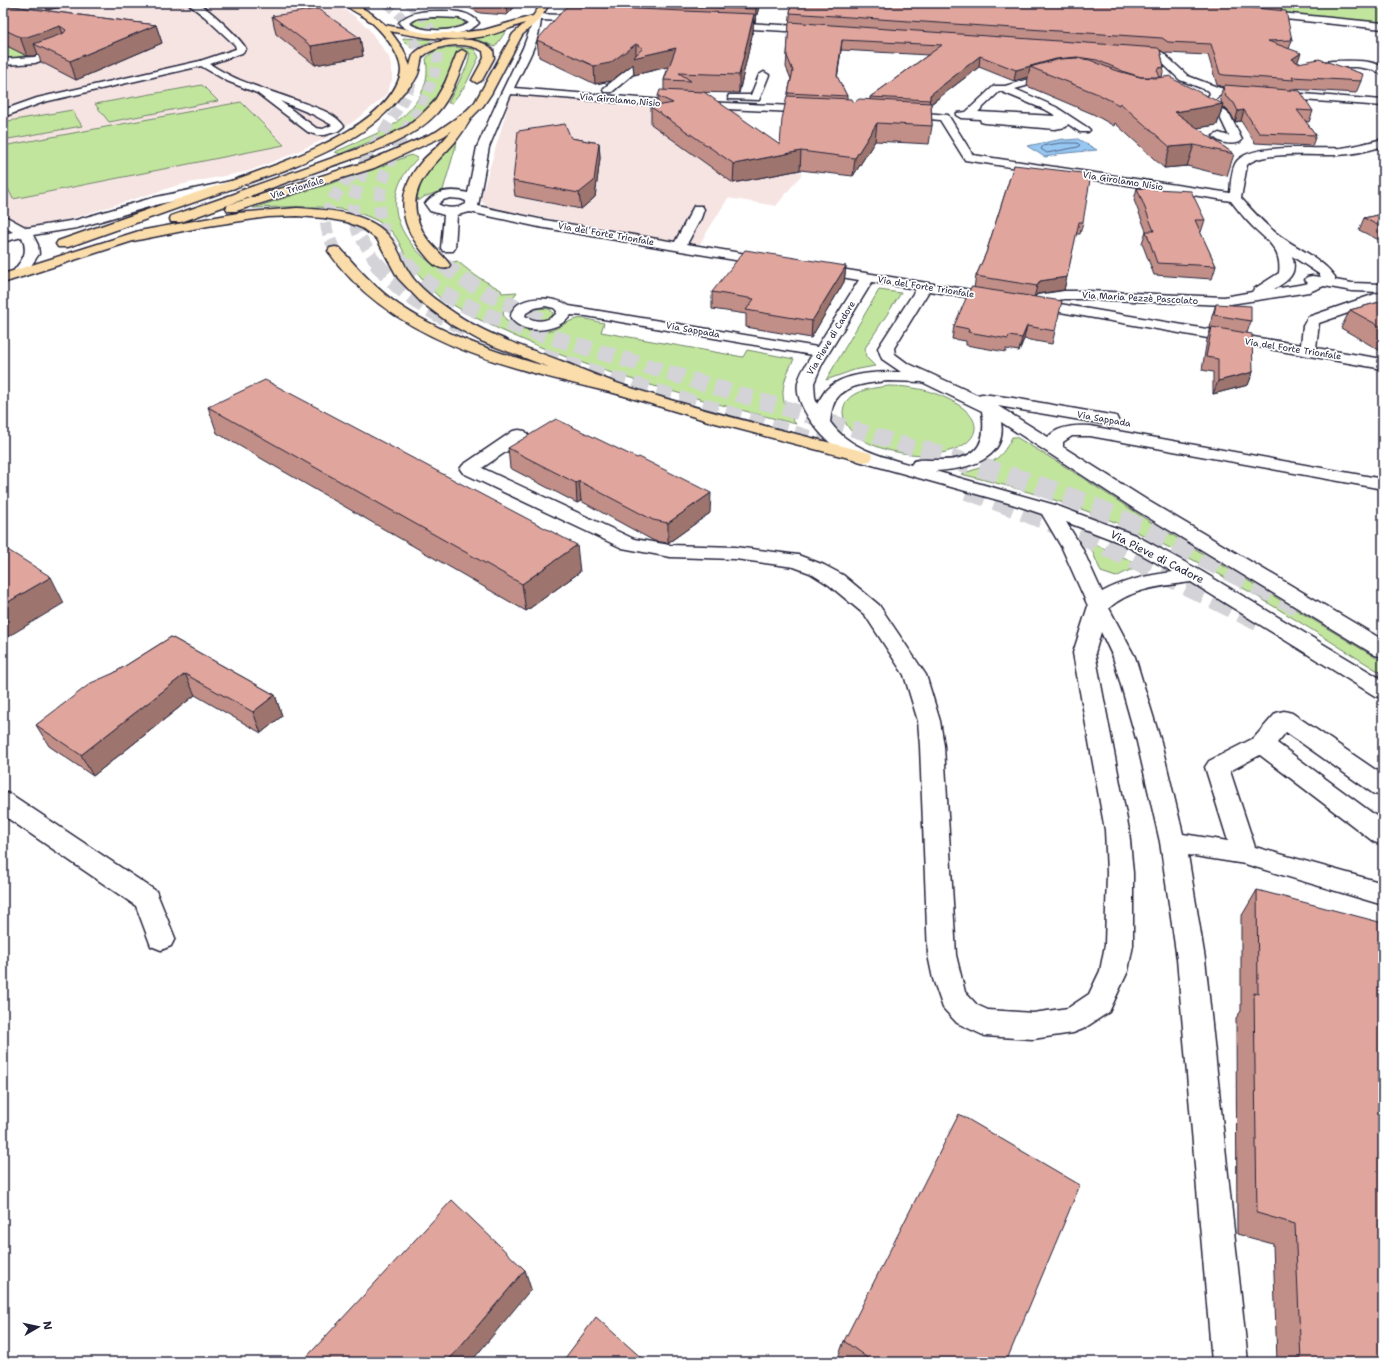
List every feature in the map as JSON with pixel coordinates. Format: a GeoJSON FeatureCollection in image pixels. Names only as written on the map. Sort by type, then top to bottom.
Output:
{"type":"FeatureCollection","features":[{"type":"Feature","properties":{"kind":"main road"},"geometry":{"type":"LineString","coordinates":[[348,3],[361,10],[380,25],[406,65],[407,72],[400,91]]}},
{"type":"Feature","properties":{"kind":"main road","name":"Via Trionfale"},"geometry":{"type":"LineString","coordinates":[[3,279],[125,239],[282,193],[370,165],[431,139],[469,114],[486,94],[518,34],[537,17],[546,3]]}},
{"type":"Feature","properties":{"kind":"main road"},"geometry":{"type":"LineString","coordinates":[[380,25],[426,36],[466,35],[500,29],[537,17]]}},
{"type":"Feature","properties":{"kind":"main road"},"geometry":{"type":"LineString","coordinates":[[125,239],[237,190],[348,137],[378,115],[410,80],[415,70],[416,60],[423,51],[438,45],[460,43],[479,45],[486,48],[490,52],[489,58],[471,90]]}},
{"type":"Feature","properties":{"kind":"main road"},"geometry":{"type":"LineString","coordinates":[[10,262],[370,148],[422,121],[437,106],[452,79],[462,53]]}},
{"type":"Feature","properties":{"kind":"main road"},"geometry":{"type":"LineString","coordinates":[[237,190],[326,171],[385,150],[431,128],[455,111]]}},
{"type":"Feature","properties":{"kind":"main road"},"geometry":{"type":"LineString","coordinates":[[443,265],[428,251],[413,226],[409,215],[409,196],[414,180],[423,168],[456,134],[469,114]]}},
{"type":"Feature","properties":{"kind":"main road"},"geometry":{"type":"LineString","coordinates":[[125,239],[220,220],[258,215],[311,214],[350,219],[371,228],[380,235],[389,246],[398,268],[407,280],[426,300],[458,322],[489,338],[622,390]]}},
{"type":"Feature","properties":{"kind":"main road"},"geometry":{"type":"LineString","coordinates":[[335,251],[356,277],[370,290],[403,313],[432,330],[485,353],[512,362],[622,390],[864,458]]}},
{"type":"Feature","properties":{"kind":"street"},"geometry":{"type":"LineString","coordinates":[[3,114],[25,105],[69,93],[203,63],[236,53],[240,50],[241,47],[208,16],[186,6]]}},
{"type":"Feature","properties":{"kind":"street"},"geometry":{"type":"LineString","coordinates":[[438,6],[451,12],[452,15]]}},
{"type":"Feature","properties":{"kind":"street"},"geometry":{"type":"LineString","coordinates":[[1253,13],[1383,26]]}},
{"type":"Feature","properties":{"kind":"street"},"geometry":{"type":"LineString","coordinates":[[380,25],[435,32],[455,31],[470,27],[474,23],[471,19],[466,17],[452,15],[426,15],[414,17],[404,22],[405,26],[411,28]]}},
{"type":"Feature","properties":{"kind":"street"},"geometry":{"type":"LineString","coordinates":[[537,17],[600,20]]}},
{"type":"Feature","properties":{"kind":"street","name":"Via Trionfale"},"geometry":{"type":"LineString","coordinates":[[471,204],[484,147],[531,41],[536,27],[537,17]]}},
{"type":"Feature","properties":{"kind":"street"},"geometry":{"type":"LineString","coordinates":[[711,24],[825,30]]}},
{"type":"Feature","properties":{"kind":"street"},"geometry":{"type":"LineString","coordinates":[[455,31],[466,35]]}},
{"type":"Feature","properties":{"kind":"street"},"geometry":{"type":"LineString","coordinates":[[3,62],[35,60],[66,48]]}},
{"type":"Feature","properties":{"kind":"street"},"geometry":{"type":"LineString","coordinates":[[1121,51],[1159,54],[1184,78],[1219,91],[1383,103]]}},
{"type":"Feature","properties":{"kind":"street"},"geometry":{"type":"LineString","coordinates":[[203,63],[208,68],[261,91],[310,109],[336,122],[338,126],[328,131],[315,131],[302,123],[261,91]]}},
{"type":"Feature","properties":{"kind":"street"},"geometry":{"type":"LineString","coordinates":[[1295,70],[1313,65],[1332,63],[1372,67],[1383,72]]}},
{"type":"Feature","properties":{"kind":"street"},"geometry":{"type":"LineString","coordinates":[[608,90],[637,66]]}},
{"type":"Feature","properties":{"kind":"street"},"geometry":{"type":"LineString","coordinates":[[969,115],[1002,88],[1047,76],[1070,73]]}},
{"type":"Feature","properties":{"kind":"street"},"geometry":{"type":"LineString","coordinates":[[542,93],[549,88],[556,87],[756,98],[764,75]]}},
{"type":"Feature","properties":{"kind":"street"},"geometry":{"type":"LineString","coordinates":[[1013,77],[995,86],[1052,109],[1084,130]]}},
{"type":"Feature","properties":{"kind":"street"},"geometry":{"type":"LineString","coordinates":[[1174,81],[1197,84],[1208,88],[1216,94],[1210,100],[1211,104]]}},
{"type":"Feature","properties":{"kind":"street","name":"Via Girolamo Nisio"},"geometry":{"type":"LineString","coordinates":[[506,96],[542,93],[664,103],[828,110]]}},
{"type":"Feature","properties":{"kind":"street"},"geometry":{"type":"LineString","coordinates":[[506,96],[564,106]]}},
{"type":"Feature","properties":{"kind":"street"},"geometry":{"type":"LineString","coordinates":[[1196,100],[1211,104],[1225,115],[1236,140],[1231,141],[1219,136]]}},
{"type":"Feature","properties":{"kind":"street"},"geometry":{"type":"LineString","coordinates":[[3,104],[25,105]]}},
{"type":"Feature","properties":{"kind":"street"},"geometry":{"type":"LineString","coordinates":[[890,114],[944,117],[969,115],[1053,119],[1062,122],[1062,125],[1055,126],[996,122],[985,120],[985,116]]}},
{"type":"Feature","properties":{"kind":"street","name":"Via Girolamo Nisio"},"geometry":{"type":"LineString","coordinates":[[944,117],[969,158],[1235,198]]}},
{"type":"Feature","properties":{"kind":"street"},"geometry":{"type":"LineString","coordinates":[[1352,307],[1353,297],[1349,292],[1328,279],[1273,237],[1246,212],[1235,198],[1241,164],[1251,156],[1272,153],[1349,150],[1383,142]]}},
{"type":"Feature","properties":{"kind":"street"},"geometry":{"type":"LineString","coordinates":[[3,238],[26,232],[77,224],[173,197],[237,190]]}},
{"type":"Feature","properties":{"kind":"street"},"geometry":{"type":"LineString","coordinates":[[452,194],[465,195],[471,204],[450,212],[440,211],[434,208],[431,204],[439,197],[452,194]]}},
{"type":"Feature","properties":{"kind":"street","name":"Via del Forte Trionfale"},"geometry":{"type":"LineString","coordinates":[[471,204],[539,223],[785,264]]}},
{"type":"Feature","properties":{"kind":"street"},"geometry":{"type":"LineString","coordinates":[[679,247],[695,218],[698,209]]}},
{"type":"Feature","properties":{"kind":"street"},"geometry":{"type":"LineString","coordinates":[[448,248],[450,212]]}},
{"type":"Feature","properties":{"kind":"street"},"geometry":{"type":"LineString","coordinates":[[3,220],[26,232],[30,239],[42,251],[19,273]]}},
{"type":"Feature","properties":{"kind":"street"},"geometry":{"type":"LineString","coordinates":[[1273,237],[1284,250],[1287,260],[1287,271],[1383,288]]}},
{"type":"Feature","properties":{"kind":"street","name":"Via del Forte Trionfale"},"geometry":{"type":"LineString","coordinates":[[800,267],[1021,302],[1383,364]]}},
{"type":"Feature","properties":{"kind":"street","name":"Via Maria Pezzè Pascolato"},"geometry":{"type":"LineString","coordinates":[[1252,296],[1269,287],[1287,271]]}},
{"type":"Feature","properties":{"kind":"street","name":"Via Pieve di Cadore"},"geometry":{"type":"LineString","coordinates":[[868,277],[808,375],[806,383],[807,398],[810,406],[833,438],[864,458],[1048,509],[1122,537],[1194,575],[1383,690]]}},
{"type":"Feature","properties":{"kind":"street"},"geometry":{"type":"LineString","coordinates":[[1328,279],[1383,277]]}},
{"type":"Feature","properties":{"kind":"street","name":"Via Maria Pezzè Pascolato"},"geometry":{"type":"LineString","coordinates":[[1021,302],[1064,295],[1207,301],[1224,300],[1302,289],[1328,279]]}},
{"type":"Feature","properties":{"kind":"street"},"geometry":{"type":"LineString","coordinates":[[925,287],[897,329],[885,351],[893,361],[927,379],[973,398],[990,408],[1143,506],[1383,650]]}},
{"type":"Feature","properties":{"kind":"street"},"geometry":{"type":"LineString","coordinates":[[1308,352],[1310,326],[1313,320],[1383,296]]}},
{"type":"Feature","properties":{"kind":"street","name":"Via Sappada"},"geometry":{"type":"LineString","coordinates":[[565,310],[586,312],[822,352]]}},
{"type":"Feature","properties":{"kind":"street"},"geometry":{"type":"LineString","coordinates":[[822,421],[822,407],[825,402],[836,390],[851,382],[882,377],[927,379]]}},
{"type":"Feature","properties":{"kind":"street","name":"Via Sappada"},"geometry":{"type":"LineString","coordinates":[[973,398],[1013,403],[1205,438],[1213,442],[1229,456]]}},
{"type":"Feature","properties":{"kind":"street","name":"Via Pieve di Cadore"},"geometry":{"type":"LineString","coordinates":[[864,458],[933,466],[964,462],[981,454],[990,445],[994,434],[994,424],[990,408]]}},
{"type":"Feature","properties":{"kind":"street","name":"Via Sappada"},"geometry":{"type":"LineString","coordinates":[[1055,449],[1054,441],[1060,435],[1073,431],[1084,430],[1383,484]]}},
{"type":"Feature","properties":{"kind":"street"},"geometry":{"type":"LineString","coordinates":[[519,435],[469,469],[629,544],[670,551],[735,553],[798,561],[817,569],[836,580],[872,610],[915,675],[929,721],[932,752],[942,955],[953,999],[967,1014],[985,1023],[1033,1026],[1073,1020],[1099,1003],[1114,971],[1119,944],[1120,874],[1116,830],[1084,653],[1098,606],[1118,591],[1139,583],[1194,575]]}},
{"type":"Feature","properties":{"kind":"street"},"geometry":{"type":"LineString","coordinates":[[1048,509],[1072,548],[1098,606],[1124,657],[1149,742],[1173,842],[1191,959],[1230,1362]]}},
{"type":"Feature","properties":{"kind":"street"},"geometry":{"type":"LineString","coordinates":[[1245,854],[1217,767],[1262,744],[1284,719],[1383,787]]}},
{"type":"Feature","properties":{"kind":"street"},"geometry":{"type":"LineString","coordinates":[[1262,744],[1383,835]]}},
{"type":"Feature","properties":{"kind":"street"},"geometry":{"type":"LineString","coordinates":[[3,802],[147,899],[161,938]]}},
{"type":"Feature","properties":{"kind":"street"},"geometry":{"type":"LineString","coordinates":[[1173,842],[1245,854],[1383,894]]}},
{"type":"Feature","properties":{"kind":"shaded area"},"geometry":{"type":"Polygon","coordinates":[[[3,3],[332,3],[352,14],[368,28],[389,57],[392,69],[392,80],[387,93],[382,99],[353,122],[323,140],[287,156],[249,171],[179,185],[70,219],[3,234],[3,3]]]}},
{"type":"Feature","properties":{"kind":"shaded area"},"geometry":{"type":"Polygon","coordinates":[[[512,93],[660,106],[734,109],[802,174],[776,206],[728,198],[699,245],[489,208],[480,200],[512,93]]]}},
{"type":"Feature","properties":{"kind":"green space"},"geometry":{"type":"Polygon","coordinates":[[[1335,3],[1383,3],[1383,24],[1256,10],[1335,3]]]}},
{"type":"Feature","properties":{"kind":"green space"},"geometry":{"type":"Polygon","coordinates":[[[428,17],[460,19],[465,23],[461,26],[448,30],[424,28],[413,24],[415,20],[428,17]]]}},
{"type":"Feature","properties":{"kind":"green space"},"geometry":{"type":"Polygon","coordinates":[[[506,31],[495,47],[484,42],[465,39],[506,31]]]}},
{"type":"Feature","properties":{"kind":"green space"},"geometry":{"type":"Polygon","coordinates":[[[403,38],[438,40],[411,48],[403,40],[403,38]]]}},
{"type":"Feature","properties":{"kind":"green space"},"geometry":{"type":"Polygon","coordinates":[[[3,44],[14,49],[39,53],[3,60],[3,44]]]}},
{"type":"Feature","properties":{"kind":"green space"},"geometry":{"type":"Polygon","coordinates":[[[456,47],[474,49],[479,57],[465,86],[452,103],[448,103],[467,66],[470,53],[456,53],[450,70],[436,97],[424,112],[414,121],[382,139],[379,138],[340,154],[335,152],[389,128],[412,107],[423,90],[427,70],[426,59],[435,51],[456,47]]]}},
{"type":"Feature","properties":{"kind":"green space"},"geometry":{"type":"Polygon","coordinates":[[[202,85],[218,101],[109,122],[95,104],[202,85]]]}},
{"type":"Feature","properties":{"kind":"green space"},"geometry":{"type":"Polygon","coordinates":[[[241,102],[284,145],[13,199],[3,178],[3,146],[241,102]]]}},
{"type":"Feature","properties":{"kind":"green space"},"geometry":{"type":"Polygon","coordinates":[[[72,110],[82,126],[3,140],[3,122],[72,110]]]}},
{"type":"Feature","properties":{"kind":"green space"},"geometry":{"type":"Polygon","coordinates":[[[453,142],[457,142],[443,190],[420,200],[415,200],[420,183],[424,176],[453,142]]]}},
{"type":"Feature","properties":{"kind":"green space"},"geometry":{"type":"Polygon","coordinates":[[[411,155],[418,158],[406,172],[399,186],[396,199],[396,212],[406,237],[425,258],[436,267],[457,261],[476,276],[501,290],[502,293],[517,292],[503,312],[509,323],[523,330],[538,332],[552,330],[573,320],[583,319],[604,323],[601,332],[743,357],[747,350],[794,359],[786,376],[783,392],[786,408],[796,424],[646,384],[572,359],[489,325],[439,297],[409,262],[393,233],[384,225],[370,217],[355,212],[321,207],[253,208],[364,173],[411,155]]]}},
{"type":"Feature","properties":{"kind":"green space"},"geometry":{"type":"Polygon","coordinates":[[[879,290],[901,293],[865,348],[866,357],[875,366],[854,370],[826,380],[879,290]]]}},
{"type":"Feature","properties":{"kind":"green space"},"geometry":{"type":"Polygon","coordinates":[[[539,308],[550,309],[553,315],[540,320],[528,315],[529,311],[539,308]]]}},
{"type":"Feature","properties":{"kind":"green space"},"geometry":{"type":"Polygon","coordinates":[[[889,386],[908,387],[927,391],[937,394],[958,405],[973,419],[975,428],[972,437],[964,445],[953,450],[923,455],[885,449],[862,440],[849,429],[846,424],[843,412],[848,399],[868,389],[889,386]]]}},
{"type":"Feature","properties":{"kind":"green space"},"geometry":{"type":"Polygon","coordinates":[[[1012,437],[1016,437],[1061,464],[1149,521],[1383,662],[1383,674],[1293,618],[1171,548],[1118,523],[1074,506],[961,474],[985,466],[997,458],[1012,437]]]}},
{"type":"Feature","properties":{"kind":"green space"},"geometry":{"type":"Polygon","coordinates":[[[1088,541],[1149,569],[1130,570],[1116,577],[1101,572],[1088,541]]]}},
{"type":"Feature","properties":{"kind":"water"},"geometry":{"type":"Polygon","coordinates":[[[1063,139],[1078,139],[1097,150],[1056,154],[1057,155],[1045,157],[1027,146],[1063,139]]]}},
{"type":"Feature","properties":{"kind":"building"},"geometry":{"type":"Polygon","coordinates":[[[608,3],[757,3],[756,9],[608,3]]]}},
{"type":"Feature","properties":{"kind":"building"},"geometry":{"type":"Polygon","coordinates":[[[791,3],[1203,3],[1286,11],[1292,40],[1268,41],[1301,53],[1292,59],[1298,63],[1319,59],[1363,74],[1361,81],[1292,77],[1294,80],[1224,75],[1220,74],[1211,44],[1168,42],[1162,38],[790,13],[791,3]]]}},
{"type":"Feature","properties":{"kind":"building"},"geometry":{"type":"Polygon","coordinates":[[[3,5],[156,25],[70,61],[34,44],[64,33],[66,30],[60,26],[27,37],[20,37],[3,29],[3,5]]]}},
{"type":"Feature","properties":{"kind":"building"},"geometry":{"type":"Polygon","coordinates":[[[567,6],[754,14],[739,75],[679,73],[691,81],[664,80],[676,48],[633,58],[643,48],[636,44],[610,63],[594,66],[537,40],[567,6]]]}},
{"type":"Feature","properties":{"kind":"building"},"geometry":{"type":"Polygon","coordinates":[[[318,9],[360,38],[311,46],[272,16],[318,9]]]}},
{"type":"Feature","properties":{"kind":"building"},"geometry":{"type":"Polygon","coordinates":[[[789,22],[1158,48],[1160,50],[1164,67],[1157,70],[1160,77],[1141,77],[1097,60],[1077,57],[1056,59],[1016,70],[980,56],[930,95],[930,100],[870,97],[942,45],[842,40],[837,76],[847,96],[788,93],[793,71],[787,56],[789,22]]]}},
{"type":"Feature","properties":{"kind":"building"},"geometry":{"type":"Polygon","coordinates":[[[1077,58],[1090,60],[1114,70],[1140,77],[1157,78],[1171,76],[1171,78],[1223,104],[1175,112],[1234,154],[1194,145],[1170,147],[1120,103],[1119,105],[1098,94],[1030,67],[1060,59],[1077,58]]]}},
{"type":"Feature","properties":{"kind":"building"},"geometry":{"type":"Polygon","coordinates":[[[1225,85],[1300,91],[1313,111],[1297,110],[1316,135],[1259,133],[1244,110],[1238,111],[1234,103],[1226,97],[1223,87],[1225,85]]]}},
{"type":"Feature","properties":{"kind":"building"},"geometry":{"type":"Polygon","coordinates":[[[660,90],[704,92],[780,145],[782,119],[787,96],[852,99],[854,103],[859,99],[931,103],[932,126],[877,123],[855,158],[801,151],[734,164],[651,107],[673,103],[658,96],[660,90]]]}},
{"type":"Feature","properties":{"kind":"building"},"geometry":{"type":"Polygon","coordinates":[[[565,124],[571,138],[599,143],[594,181],[579,193],[513,181],[518,131],[565,124]]]}},
{"type":"Feature","properties":{"kind":"building"},"geometry":{"type":"Polygon","coordinates":[[[1014,165],[1091,174],[1083,222],[1079,222],[1067,277],[1040,281],[1037,286],[976,276],[986,253],[1014,165]]]}},
{"type":"Feature","properties":{"kind":"building"},"geometry":{"type":"Polygon","coordinates":[[[1137,188],[1191,191],[1205,220],[1195,220],[1216,266],[1157,263],[1146,231],[1154,231],[1137,188]]]}},
{"type":"Feature","properties":{"kind":"building"},"geometry":{"type":"Polygon","coordinates":[[[1383,214],[1383,228],[1364,218],[1383,214]]]}},
{"type":"Feature","properties":{"kind":"building"},"geometry":{"type":"Polygon","coordinates":[[[745,250],[846,266],[812,321],[746,310],[754,299],[712,292],[745,250]]]}},
{"type":"Feature","properties":{"kind":"building"},"geometry":{"type":"Polygon","coordinates":[[[971,287],[1062,301],[1055,331],[1027,326],[1022,338],[1009,336],[1008,339],[968,332],[969,329],[954,326],[971,287]]]}},
{"type":"Feature","properties":{"kind":"building"},"geometry":{"type":"Polygon","coordinates":[[[1383,301],[1383,328],[1350,310],[1383,301]]]}},
{"type":"Feature","properties":{"kind":"building"},"geometry":{"type":"Polygon","coordinates":[[[1216,304],[1251,306],[1251,321],[1214,315],[1216,304]]]}},
{"type":"Feature","properties":{"kind":"building"},"geometry":{"type":"Polygon","coordinates":[[[1212,327],[1252,334],[1253,372],[1218,381],[1218,359],[1206,357],[1212,327]]]}},
{"type":"Feature","properties":{"kind":"building"},"geometry":{"type":"Polygon","coordinates":[[[265,380],[577,545],[522,584],[208,407],[265,380]]]}},
{"type":"Feature","properties":{"kind":"building"},"geometry":{"type":"Polygon","coordinates":[[[556,419],[637,458],[639,457],[711,493],[668,523],[653,520],[579,481],[576,483],[508,448],[556,419]]]}},
{"type":"Feature","properties":{"kind":"building"},"geometry":{"type":"Polygon","coordinates":[[[3,547],[51,577],[3,605],[3,547]]]}},
{"type":"Feature","properties":{"kind":"building"},"geometry":{"type":"Polygon","coordinates":[[[171,637],[275,695],[253,712],[185,674],[81,755],[36,725],[91,683],[114,673],[171,637]]]}},
{"type":"Feature","properties":{"kind":"building"},"geometry":{"type":"Polygon","coordinates":[[[1257,890],[1383,923],[1383,1362],[1301,1362],[1295,1224],[1257,1213],[1254,993],[1258,994],[1257,890]]]}},
{"type":"Feature","properties":{"kind":"building"},"geometry":{"type":"Polygon","coordinates":[[[959,1114],[1080,1185],[1006,1362],[873,1362],[844,1341],[959,1114]]]}},
{"type":"Feature","properties":{"kind":"building"},"geometry":{"type":"Polygon","coordinates":[[[452,1200],[525,1270],[447,1362],[302,1362],[452,1200]]]}},
{"type":"Feature","properties":{"kind":"building"},"geometry":{"type":"Polygon","coordinates":[[[596,1317],[646,1362],[562,1362],[596,1317]]]}},
{"type":"Feature","properties":{"kind":"tunnel"},"geometry":{"type":"LineString","coordinates":[[387,3],[401,16],[410,30],[415,44],[417,58],[415,72],[410,87],[403,102],[393,117]]}},
{"type":"Feature","properties":{"kind":"tunnel"},"geometry":{"type":"LineString","coordinates":[[408,3],[426,20],[435,40],[437,51],[435,74],[431,85],[414,117]]}},
{"type":"Feature","properties":{"kind":"tunnel"},"geometry":{"type":"LineString","coordinates":[[377,264],[358,233],[353,215],[353,202],[366,158],[394,116]]}},
{"type":"Feature","properties":{"kind":"tunnel"},"geometry":{"type":"LineString","coordinates":[[406,264],[391,245],[382,227],[379,208],[381,190],[386,172],[394,153],[414,116]]}},
{"type":"Feature","properties":{"kind":"tunnel"},"geometry":{"type":"LineString","coordinates":[[335,251],[327,231],[326,224],[329,208],[337,193],[359,166]]}},
{"type":"Feature","properties":{"kind":"tunnel"},"geometry":{"type":"LineString","coordinates":[[376,263],[396,284],[418,302],[468,329]]}},
{"type":"Feature","properties":{"kind":"tunnel"},"geometry":{"type":"LineString","coordinates":[[406,264],[431,286],[446,295],[492,317],[525,329],[925,451]]}},
{"type":"Feature","properties":{"kind":"tunnel"},"geometry":{"type":"LineString","coordinates":[[443,265],[482,291],[543,321]]}},
{"type":"Feature","properties":{"kind":"tunnel"},"geometry":{"type":"LineString","coordinates":[[542,355],[601,375],[822,442]]}},
{"type":"Feature","properties":{"kind":"tunnel"},"geometry":{"type":"LineString","coordinates":[[922,450],[996,472],[1069,497],[1127,522],[1297,605]]}},
{"type":"Feature","properties":{"kind":"tunnel"},"geometry":{"type":"LineString","coordinates":[[967,490],[1079,534],[1152,568],[1260,622]]}}]}
